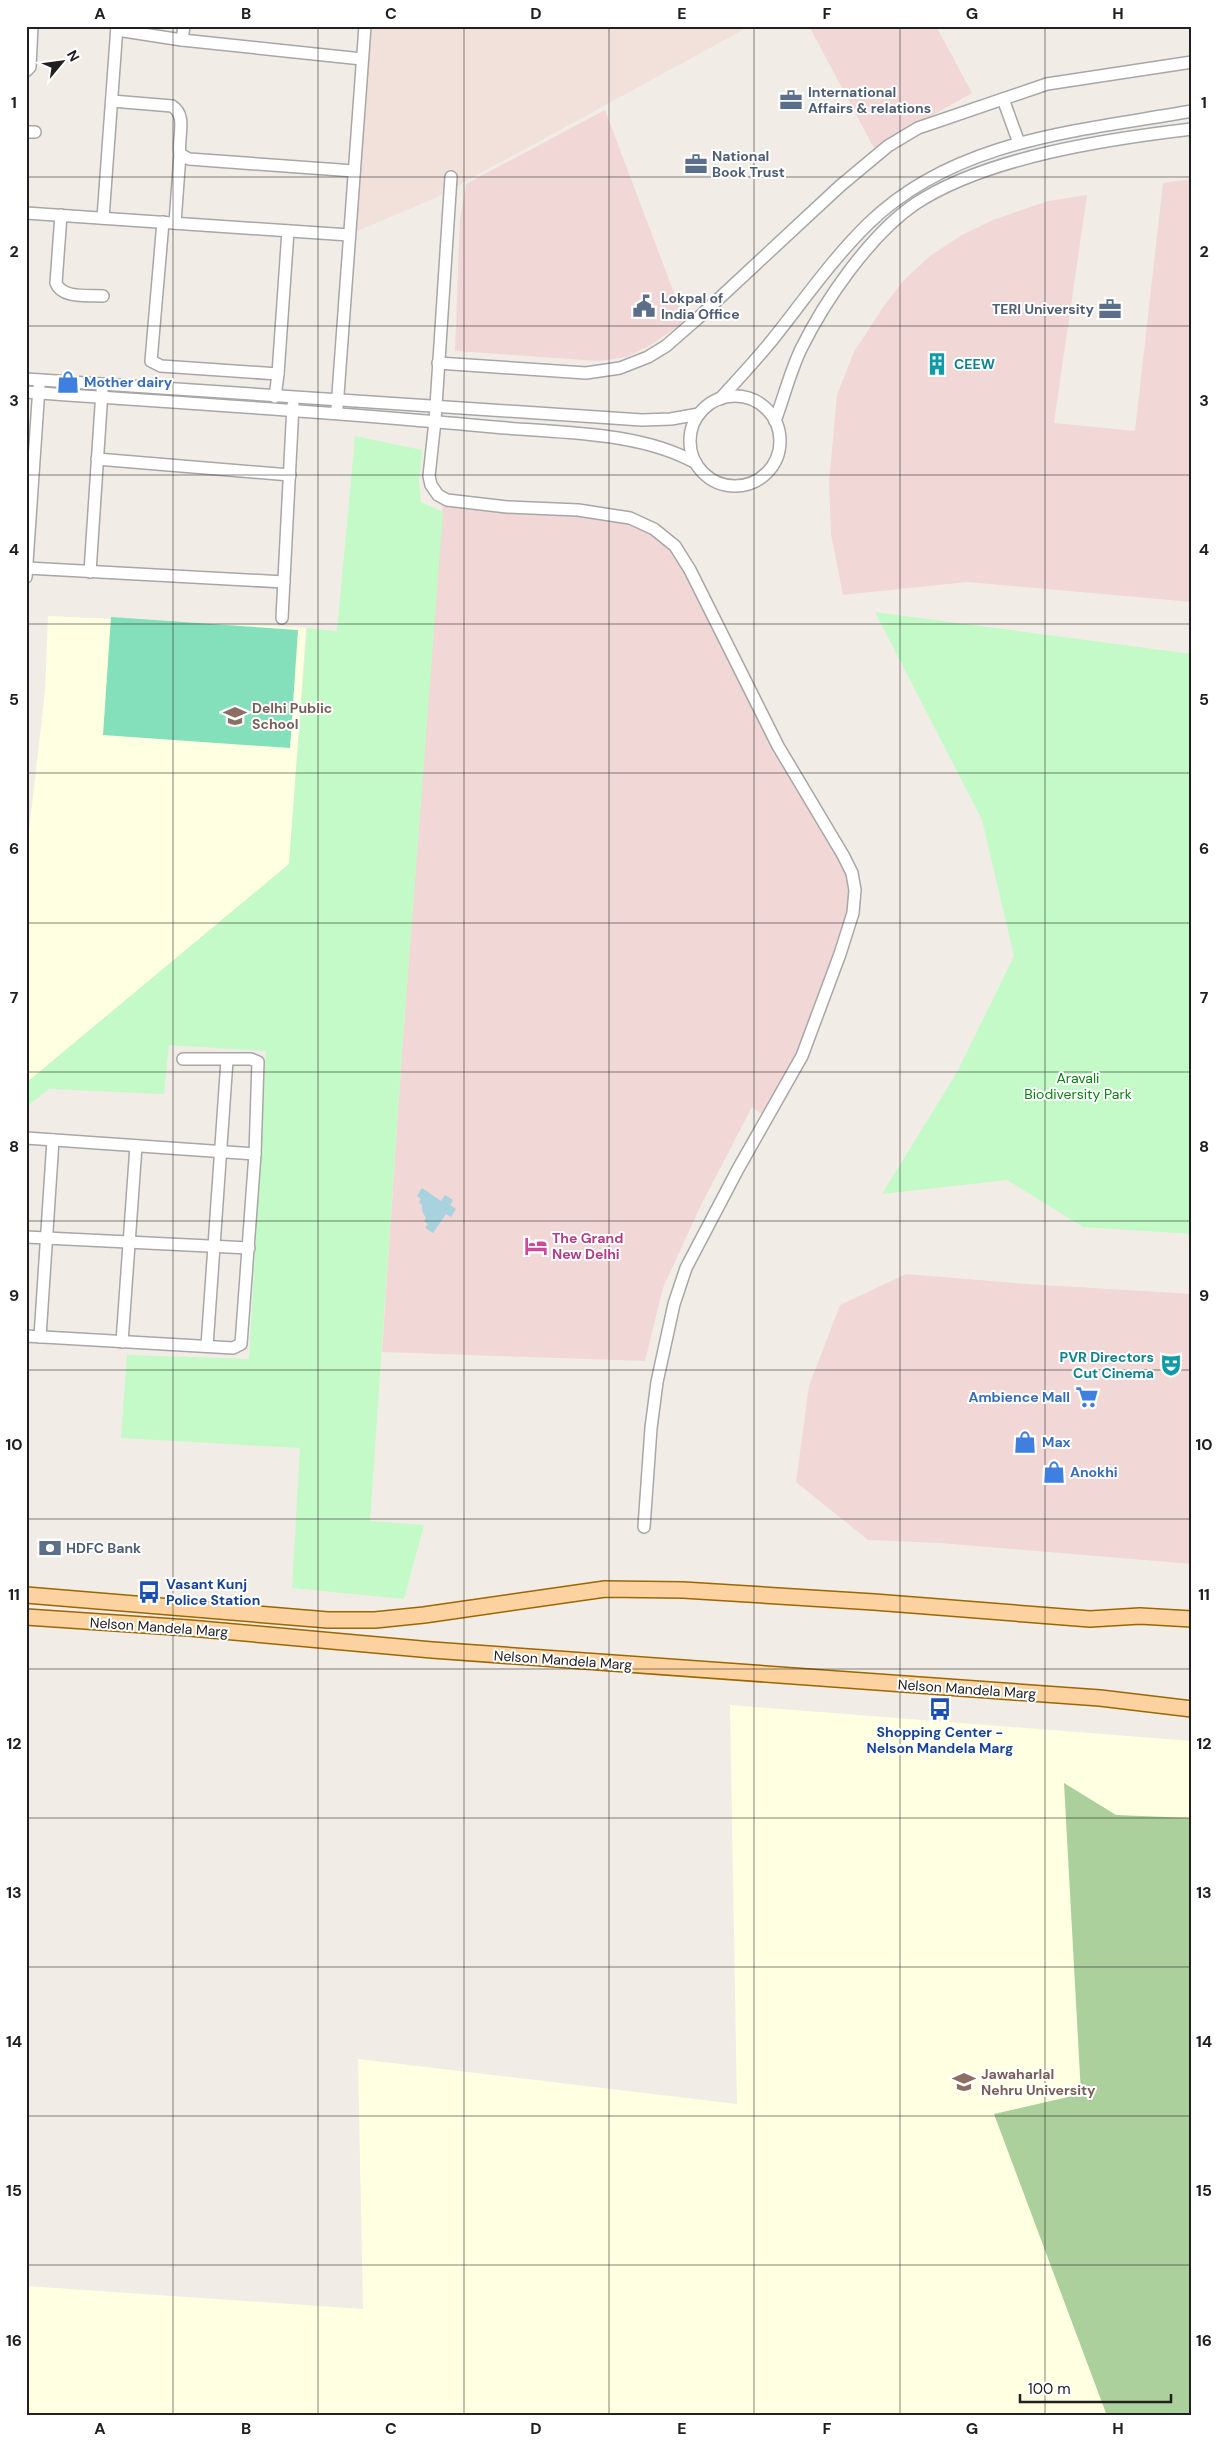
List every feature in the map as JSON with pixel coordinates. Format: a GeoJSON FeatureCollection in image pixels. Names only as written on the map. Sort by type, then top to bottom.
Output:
{"type":"FeatureCollection","features":[{"type":"Feature","properties":{"kind":"main road","name":"Nelson Mandela Marg"},"geometry":{"type":"LineString","coordinates":[[26,1595],[328,1620],[375,1620],[424,1615],[590,1590],[683,1590],[874,1602],[1192,1629]]}},
{"type":"Feature","properties":{"kind":"main road","name":"Nelson Mandela Marg"},"geometry":{"type":"LineString","coordinates":[[1090,1619],[1140,1616],[1192,1619]]}},
{"type":"Feature","properties":{"kind":"main road","name":"Nelson Mandela Marg"},"geometry":{"type":"LineString","coordinates":[[26,1617],[189,1628],[432,1650],[1100,1698],[1192,1709]]}},
{"type":"Feature","properties":{"kind":"main road","name":"Nelson Mandela Marg"},"geometry":{"type":"LineString","coordinates":[[1100,1698],[1192,1699]]}},
{"type":"Feature","properties":{"kind":"street"},"geometry":{"type":"LineString","coordinates":[[26,71],[30,67],[32,26]]}},
{"type":"Feature","properties":{"kind":"street"},"geometry":{"type":"LineString","coordinates":[[182,40],[184,26]]}},
{"type":"Feature","properties":{"kind":"street"},"geometry":{"type":"LineString","coordinates":[[337,414],[365,26]]}},
{"type":"Feature","properties":{"kind":"street"},"geometry":{"type":"LineString","coordinates":[[103,218],[117,28],[182,40],[362,59]]}},
{"type":"Feature","properties":{"kind":"street"},"geometry":{"type":"LineString","coordinates":[[438,363],[586,372],[620,368],[648,357],[666,346],[696,320],[840,186],[888,146],[918,128],[1047,84],[1192,62]]}},
{"type":"Feature","properties":{"kind":"street"},"geometry":{"type":"LineString","coordinates":[[1003,99],[1019,143]]}},
{"type":"Feature","properties":{"kind":"street"},"geometry":{"type":"LineString","coordinates":[[112,101],[172,106],[178,110],[181,120],[178,142],[180,154],[175,223]]}},
{"type":"Feature","properties":{"kind":"street"},"geometry":{"type":"LineString","coordinates":[[720,399],[758,357],[802,301],[869,223],[906,193],[927,179],[952,166],[1019,143],[1073,129],[1192,111]]}},
{"type":"Feature","properties":{"kind":"street"},"geometry":{"type":"LineString","coordinates":[[775,421],[800,351],[819,317],[867,248],[884,230],[914,205],[941,189],[971,177],[1048,154],[1192,129]]}},
{"type":"Feature","properties":{"kind":"street"},"geometry":{"type":"LineString","coordinates":[[180,154],[189,159],[354,171]]}},
{"type":"Feature","properties":{"kind":"street"},"geometry":{"type":"LineString","coordinates":[[451,177],[435,421],[429,476],[438,495],[447,500],[508,507],[578,510],[630,518],[654,529],[674,546],[690,570],[778,746],[852,873],[855,890],[853,912],[840,954],[802,1056],[738,1169],[686,1268],[677,1295],[666,1335],[657,1382],[651,1428],[644,1527]]}},
{"type":"Feature","properties":{"kind":"street"},"geometry":{"type":"LineString","coordinates":[[26,212],[349,235]]}},
{"type":"Feature","properties":{"kind":"street"},"geometry":{"type":"LineString","coordinates":[[61,215],[57,287],[67,293],[103,296]]}},
{"type":"Feature","properties":{"kind":"street"},"geometry":{"type":"LineString","coordinates":[[163,222],[151,361],[161,366],[278,374]]}},
{"type":"Feature","properties":{"kind":"street"},"geometry":{"type":"LineString","coordinates":[[274,397],[278,374],[288,230]]}},
{"type":"Feature","properties":{"kind":"street"},"geometry":{"type":"LineString","coordinates":[[26,577],[31,380],[642,420],[671,419],[699,414]]}},
{"type":"Feature","properties":{"kind":"street"},"geometry":{"type":"LineString","coordinates":[[90,572],[102,385]]}},
{"type":"Feature","properties":{"kind":"street"},"geometry":{"type":"LineString","coordinates":[[30,395],[102,397],[435,421],[627,439],[664,448],[696,463]]}},
{"type":"Feature","properties":{"kind":"street"},"geometry":{"type":"LineString","coordinates":[[734,396],[751,399],[766,407],[775,421],[780,439],[776,459],[768,472],[755,481],[739,486],[720,483],[704,473],[696,463],[692,453],[691,435],[699,414],[709,404],[720,399],[734,396]]}},
{"type":"Feature","properties":{"kind":"street"},"geometry":{"type":"LineString","coordinates":[[282,618],[293,398]]}},
{"type":"Feature","properties":{"kind":"street"},"geometry":{"type":"LineString","coordinates":[[98,459],[290,475]]}},
{"type":"Feature","properties":{"kind":"street"},"geometry":{"type":"LineString","coordinates":[[27,568],[284,582]]}},
{"type":"Feature","properties":{"kind":"street"},"geometry":{"type":"LineString","coordinates":[[26,1336],[233,1348],[243,1341],[255,1154],[258,1062],[254,1060],[183,1060]]}},
{"type":"Feature","properties":{"kind":"street"},"geometry":{"type":"LineString","coordinates":[[207,1346],[227,1060]]}},
{"type":"Feature","properties":{"kind":"street"},"geometry":{"type":"LineString","coordinates":[[26,1138],[255,1154]]}},
{"type":"Feature","properties":{"kind":"street"},"geometry":{"type":"LineString","coordinates":[[40,1337],[53,1140]]}},
{"type":"Feature","properties":{"kind":"street"},"geometry":{"type":"LineString","coordinates":[[122,1342],[136,1146]]}},
{"type":"Feature","properties":{"kind":"street"},"geometry":{"type":"LineString","coordinates":[[26,1237],[249,1248]]}},
{"type":"Feature","properties":{"kind":"shaded area"},"geometry":{"type":"Polygon","coordinates":[[[370,26],[750,26],[435,198],[355,232],[370,26]]]}},
{"type":"Feature","properties":{"kind":"shaded area"},"geometry":{"type":"Polygon","coordinates":[[[809,26],[936,26],[972,93],[874,148],[809,26]]]}},
{"type":"Feature","properties":{"kind":"shaded area"},"geometry":{"type":"Polygon","coordinates":[[[605,110],[685,322],[649,346],[626,357],[599,361],[455,351],[460,219],[466,184],[605,110]]]}},
{"type":"Feature","properties":{"kind":"shaded area"},"geometry":{"type":"Polygon","coordinates":[[[1192,179],[1192,602],[967,582],[843,595],[831,534],[829,482],[837,395],[854,352],[903,281],[930,256],[962,235],[993,220],[1048,201],[1087,195],[1054,423],[1135,431],[1163,183],[1192,179]]]}},
{"type":"Feature","properties":{"kind":"shaded area"},"geometry":{"type":"Polygon","coordinates":[[[443,502],[630,518],[675,546],[852,873],[847,933],[797,1065],[767,1118],[752,1107],[701,1205],[663,1288],[645,1361],[382,1352],[402,1052],[443,502]]]}},
{"type":"Feature","properties":{"kind":"shaded area","name":"Delhi Public School"},"geometry":{"type":"Polygon","coordinates":[[[48,616],[306,628],[289,864],[26,1083],[26,857],[45,692],[48,616]]]}},
{"type":"Feature","properties":{"kind":"shaded area","name":"Ambience Mall"},"geometry":{"type":"Polygon","coordinates":[[[906,1274],[1027,1284],[1192,1294],[1192,1564],[940,1543],[868,1540],[796,1482],[809,1386],[840,1305],[906,1274]]]}},
{"type":"Feature","properties":{"kind":"shaded area","name":"Jawaharlal Nehru University"},"geometry":{"type":"Polygon","coordinates":[[[730,1705],[1192,1741],[1192,2416],[26,2416],[26,2286],[363,2309],[358,2059],[737,2104],[730,1705]]]}},
{"type":"Feature","properties":{"kind":"green space"},"geometry":{"type":"Polygon","coordinates":[[[355,436],[422,450],[419,482],[421,502],[443,512],[402,1052],[370,1521],[424,1525],[404,1599],[292,1588],[300,1448],[121,1438],[127,1355],[249,1359],[266,1051],[169,1045],[164,1094],[49,1089],[26,1107],[26,1083],[289,864],[307,628],[337,631],[355,436]]]}},
{"type":"Feature","properties":{"kind":"green space","name":"Aravali Biodiversity Park"},"geometry":{"type":"Polygon","coordinates":[[[875,612],[1192,654],[1192,1234],[1083,1227],[1007,1180],[882,1194],[957,1072],[1014,956],[982,820],[875,612]]]}},
{"type":"Feature","properties":{"kind":"green space"},"geometry":{"type":"Polygon","coordinates":[[[111,617],[298,630],[290,748],[103,735],[111,617]]]}},
{"type":"Feature","properties":{"kind":"green space"},"geometry":{"type":"Polygon","coordinates":[[[1064,1783],[1116,1815],[1192,1818],[1192,2416],[1107,2416],[994,2114],[1081,2094],[1064,1783]]]}},
{"type":"Feature","properties":{"kind":"water"},"geometry":{"type":"Polygon","coordinates":[[[422,1188],[441,1201],[445,1195],[453,1200],[450,1205],[456,1209],[451,1217],[446,1214],[433,1233],[425,1228],[428,1224],[424,1221],[426,1218],[422,1211],[422,1205],[419,1202],[421,1199],[417,1196],[422,1188]]]}},
{"type":"Feature","properties":{"kind":"place","name":"International Affairs & relations"},"geometry":{"type":"Point","coordinates":[791,100]}},
{"type":"Feature","properties":{"kind":"place","name":"National Book Trust"},"geometry":{"type":"Point","coordinates":[696,164]}},
{"type":"Feature","properties":{"kind":"place","name":"Lokpal of India Office"},"geometry":{"type":"Point","coordinates":[644,306]}},
{"type":"Feature","properties":{"kind":"place","name":"TERI University"},"geometry":{"type":"Point","coordinates":[1110,309]}},
{"type":"Feature","properties":{"kind":"place","name":"CEEW"},"geometry":{"type":"Point","coordinates":[937,364]}},
{"type":"Feature","properties":{"kind":"place","name":"Mother dairy"},"geometry":{"type":"Point","coordinates":[68,382]}},
{"type":"Feature","properties":{"kind":"place","name":"Delhi Public School"},"geometry":{"type":"Point","coordinates":[235,716]}},
{"type":"Feature","properties":{"kind":"place","name":"The Grand New Delhi"},"geometry":{"type":"Point","coordinates":[536,1246]}},
{"type":"Feature","properties":{"kind":"place","name":"PVR Directors Cut Cinema"},"geometry":{"type":"Point","coordinates":[1171,1365]}},
{"type":"Feature","properties":{"kind":"place","name":"Ambience Mall"},"geometry":{"type":"Point","coordinates":[1087,1397]}},
{"type":"Feature","properties":{"kind":"place","name":"Max"},"geometry":{"type":"Point","coordinates":[1025,1442]}},
{"type":"Feature","properties":{"kind":"place","name":"Anokhi"},"geometry":{"type":"Point","coordinates":[1054,1472]}},
{"type":"Feature","properties":{"kind":"place","name":"HDFC Bank"},"geometry":{"type":"Point","coordinates":[50,1548]}},
{"type":"Feature","properties":{"kind":"place","name":"Vasant Kunj Police Station"},"geometry":{"type":"Point","coordinates":[149,1592]}},
{"type":"Feature","properties":{"kind":"place","name":"Shopping Center - Nelson Mandela Marg"},"geometry":{"type":"Point","coordinates":[940,1709]}},
{"type":"Feature","properties":{"kind":"place","name":"Jawaharlal Nehru University"},"geometry":{"type":"Point","coordinates":[964,2082]}}]}
